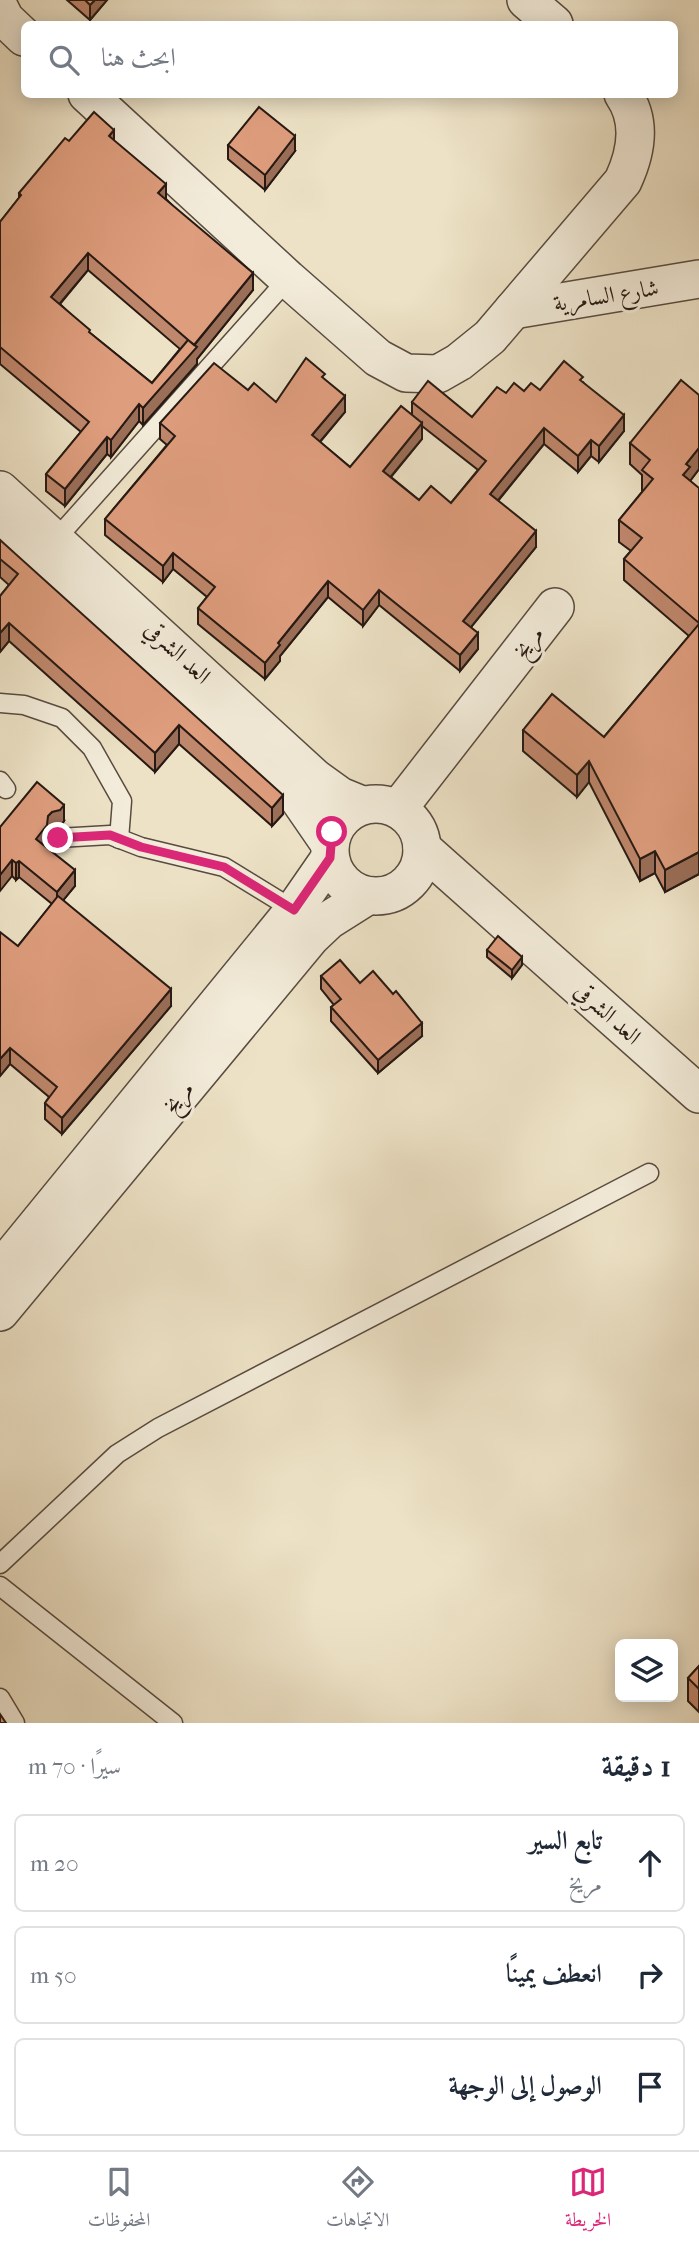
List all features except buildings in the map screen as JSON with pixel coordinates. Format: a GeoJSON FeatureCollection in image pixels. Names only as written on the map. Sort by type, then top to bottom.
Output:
{"type":"FeatureCollection","features":[{"type":"Feature","properties":{"kind":"street"},"geometry":{"type":"LineString","coordinates":[[526,0],[550,21]]}},
{"type":"Feature","properties":{"kind":"street"},"geometry":{"type":"LineString","coordinates":[[0,9],[5,19],[21,34]]}},
{"type":"Feature","properties":{"kind":"street"},"geometry":{"type":"LineString","coordinates":[[91,98],[378,358],[406,373],[438,374],[459,362],[490,337],[623,181],[634,157],[635,130],[625,98]]}},
{"type":"Feature","properties":{"kind":"street","name":"شارع السامرية"},"geometry":{"type":"LineString","coordinates":[[513,310],[699,279]]}},
{"type":"Feature","properties":{"kind":"street","name":"العد الشرقي"},"geometry":{"type":"LineString","coordinates":[[0,490],[315,778],[341,796],[362,805]]}},
{"type":"Feature","properties":{"kind":"street","name":"العد الشرقي"},"geometry":{"type":"LineString","coordinates":[[0,530],[298,798],[329,850]]}},
{"type":"Feature","properties":{"kind":"street","name":"مريخ"},"geometry":{"type":"LineString","coordinates":[[398,809],[555,607]]}},
{"type":"Feature","properties":{"kind":"street"},"geometry":{"type":"LineString","coordinates":[[380,803],[398,809],[408,816],[415,826],[422,848],[417,871],[401,889],[391,894],[367,896],[346,886],[333,869],[329,850],[337,823],[344,815],[362,805],[380,803]]}},
{"type":"Feature","properties":{"kind":"street","name":"العد الشرقي"},"geometry":{"type":"LineString","coordinates":[[422,848],[699,1094]]}},
{"type":"Feature","properties":{"kind":"street","name":"مريخ"},"geometry":{"type":"LineString","coordinates":[[0,1270],[294,910],[329,850]]}},
{"type":"Feature","properties":{"kind":"street","name":"مريخ"},"geometry":{"type":"LineString","coordinates":[[0,1312],[311,937],[329,920],[367,896]]}},
{"type":"Feature","properties":{"kind":"lane"},"geometry":{"type":"LineString","coordinates":[[56,539],[288,279]]}},
{"type":"Feature","properties":{"kind":"lane"},"geometry":{"type":"LineString","coordinates":[[0,703],[24,705],[62,718],[92,748],[122,801],[119,839]]}},
{"type":"Feature","properties":{"kind":"lane"},"geometry":{"type":"LineString","coordinates":[[58,838],[110,835],[141,847],[224,867],[294,910]]}},
{"type":"Feature","properties":{"kind":"lane"},"geometry":{"type":"LineString","coordinates":[[0,1563],[117,1454],[158,1428],[649,1173]]}},
{"type":"Feature","properties":{"kind":"lane"},"geometry":{"type":"LineString","coordinates":[[0,1587],[173,1723]]}},
{"type":"Feature","properties":{"kind":"lane"},"geometry":{"type":"LineString","coordinates":[[0,1698],[15,1723]]}},
{"type":"Feature","properties":{"kind":"route"},"geometry":{"type":"LineString","coordinates":[[58,838],[110,835],[141,847],[224,867],[294,910],[330,858],[329,843],[332,832]]}}]}
